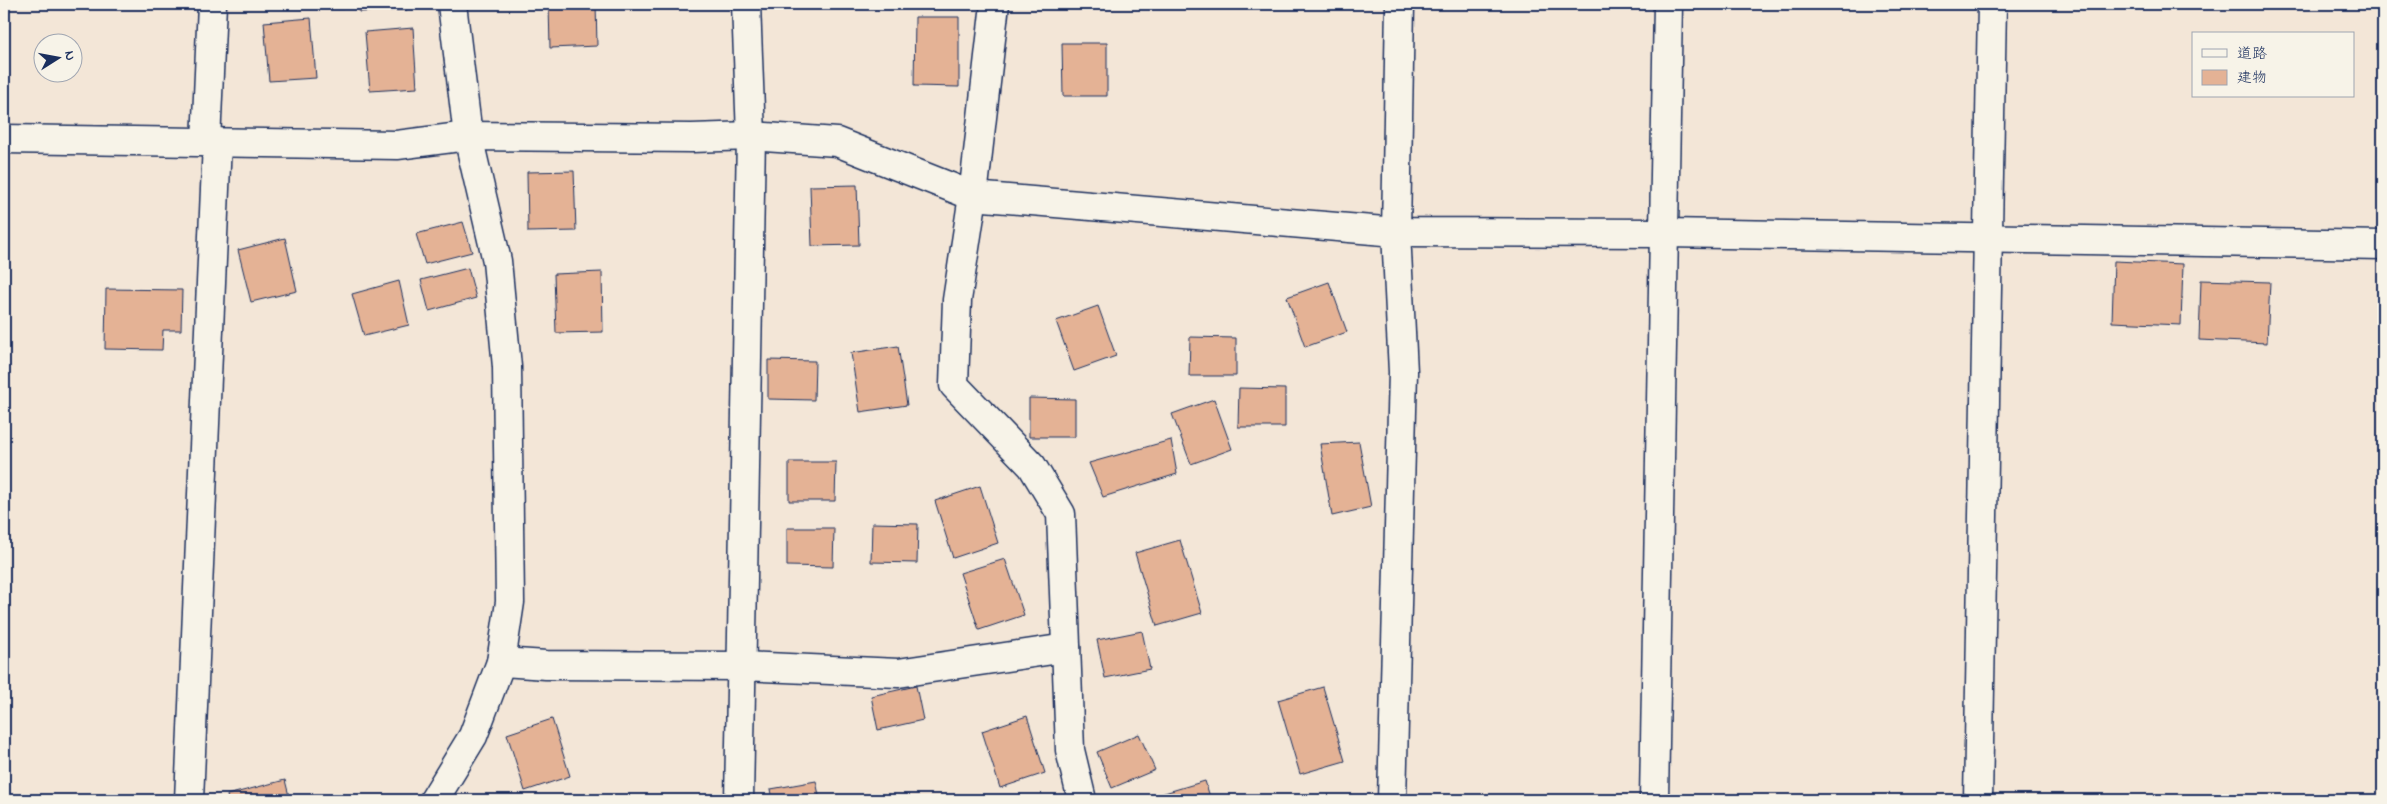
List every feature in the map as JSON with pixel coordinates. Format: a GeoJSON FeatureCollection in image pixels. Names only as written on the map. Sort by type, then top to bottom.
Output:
{"type":"FeatureCollection","features":[{"type":"Feature","properties":{"kind":"street"},"geometry":{"type":"LineString","coordinates":[[188,800],[212,142],[212,4]]}},
{"type":"Feature","properties":{"kind":"street"},"geometry":{"type":"LineString","coordinates":[[434,800],[473,736],[501,662],[510,602],[508,367],[497,261],[468,136],[452,4]]}},
{"type":"Feature","properties":{"kind":"street"},"geometry":{"type":"LineString","coordinates":[[739,800],[751,136],[746,4]]}},
{"type":"Feature","properties":{"kind":"street"},"geometry":{"type":"LineString","coordinates":[[995,4],[973,196],[957,300],[954,385],[1032,466],[1061,514],[1070,750],[1082,800]]}},
{"type":"Feature","properties":{"kind":"street"},"geometry":{"type":"LineString","coordinates":[[1392,800],[1403,372],[1396,232],[1400,4]]}},
{"type":"Feature","properties":{"kind":"street"},"geometry":{"type":"LineString","coordinates":[[1654,800],[1668,4]]}},
{"type":"Feature","properties":{"kind":"street"},"geometry":{"type":"LineString","coordinates":[[1978,800],[1992,4]]}},
{"type":"Feature","properties":{"kind":"street"},"geometry":{"type":"LineString","coordinates":[[4,139],[397,146],[468,136],[692,138],[751,136],[837,142],[973,196],[1396,232],[1665,233],[1988,240],[2383,245]]}},
{"type":"Feature","properties":{"kind":"street"},"geometry":{"type":"LineString","coordinates":[[501,662],[546,665],[742,666],[898,673],[1066,648]]}},
{"type":"Feature","properties":{"kind":"building"},"geometry":{"type":"Polygon","coordinates":[[[268,4],[343,4],[343,9],[267,7],[268,4]]]}},
{"type":"Feature","properties":{"kind":"building"},"geometry":{"type":"Polygon","coordinates":[[[358,4],[407,4],[407,10],[359,12],[358,4]]]}},
{"type":"Feature","properties":{"kind":"building"},"geometry":{"type":"Polygon","coordinates":[[[549,4],[596,4],[597,46],[550,48],[549,4]]]}},
{"type":"Feature","properties":{"kind":"building"},"geometry":{"type":"Polygon","coordinates":[[[915,17],[959,17],[959,87],[914,86],[915,17]]]}},
{"type":"Feature","properties":{"kind":"building"},"geometry":{"type":"Polygon","coordinates":[[[311,18],[316,78],[269,81],[264,22],[311,18]]]}},
{"type":"Feature","properties":{"kind":"building"},"geometry":{"type":"Polygon","coordinates":[[[413,28],[417,88],[370,91],[365,32],[413,28]]]}},
{"type":"Feature","properties":{"kind":"building"},"geometry":{"type":"Polygon","coordinates":[[[1062,43],[1107,43],[1107,96],[1063,96],[1062,43]]]}},
{"type":"Feature","properties":{"kind":"building"},"geometry":{"type":"Polygon","coordinates":[[[574,171],[576,231],[528,232],[527,172],[574,171]]]}},
{"type":"Feature","properties":{"kind":"building"},"geometry":{"type":"Polygon","coordinates":[[[857,185],[859,245],[812,246],[810,186],[857,185]]]}},
{"type":"Feature","properties":{"kind":"building"},"geometry":{"type":"Polygon","coordinates":[[[463,222],[472,252],[425,264],[416,234],[463,222]]]}},
{"type":"Feature","properties":{"kind":"building"},"geometry":{"type":"Polygon","coordinates":[[[285,238],[297,291],[251,302],[238,250],[285,238]]]}},
{"type":"Feature","properties":{"kind":"building"},"geometry":{"type":"Polygon","coordinates":[[[2114,261],[2183,264],[2181,325],[2112,322],[2114,261]]]}},
{"type":"Feature","properties":{"kind":"building"},"geometry":{"type":"Polygon","coordinates":[[[468,268],[476,298],[429,311],[421,280],[468,268]]]}},
{"type":"Feature","properties":{"kind":"building"},"geometry":{"type":"Polygon","coordinates":[[[602,272],[603,332],[556,333],[554,274],[602,272]]]}},
{"type":"Feature","properties":{"kind":"building"},"geometry":{"type":"Polygon","coordinates":[[[2201,280],[2270,282],[2267,343],[2199,340],[2201,280]]]}},
{"type":"Feature","properties":{"kind":"building"},"geometry":{"type":"Polygon","coordinates":[[[399,281],[409,325],[364,336],[352,294],[399,281]]]}},
{"type":"Feature","properties":{"kind":"building"},"geometry":{"type":"Polygon","coordinates":[[[1329,282],[1347,332],[1305,347],[1287,297],[1329,282]]]}},
{"type":"Feature","properties":{"kind":"building"},"geometry":{"type":"Polygon","coordinates":[[[106,289],[182,290],[181,330],[163,330],[162,350],[105,349],[106,289]]]}},
{"type":"Feature","properties":{"kind":"building"},"geometry":{"type":"Polygon","coordinates":[[[1098,306],[1116,356],[1074,371],[1056,321],[1098,306]]]}},
{"type":"Feature","properties":{"kind":"building"},"geometry":{"type":"Polygon","coordinates":[[[1190,337],[1236,338],[1236,376],[1189,376],[1190,337]]]}},
{"type":"Feature","properties":{"kind":"building"},"geometry":{"type":"Polygon","coordinates":[[[898,346],[907,405],[860,412],[851,353],[898,346]]]}},
{"type":"Feature","properties":{"kind":"building"},"geometry":{"type":"Polygon","coordinates":[[[768,360],[815,361],[814,400],[768,399],[768,360]]]}},
{"type":"Feature","properties":{"kind":"building"},"geometry":{"type":"Polygon","coordinates":[[[1239,388],[1285,389],[1285,427],[1238,427],[1239,388]]]}},
{"type":"Feature","properties":{"kind":"building"},"geometry":{"type":"Polygon","coordinates":[[[1029,398],[1075,399],[1075,437],[1029,437],[1029,398]]]}},
{"type":"Feature","properties":{"kind":"building"},"geometry":{"type":"Polygon","coordinates":[[[1214,399],[1232,449],[1191,464],[1172,414],[1214,399]]]}},
{"type":"Feature","properties":{"kind":"building"},"geometry":{"type":"Polygon","coordinates":[[[1171,440],[1177,474],[1103,497],[1089,463],[1171,440]]]}},
{"type":"Feature","properties":{"kind":"building"},"geometry":{"type":"Polygon","coordinates":[[[1359,442],[1371,507],[1332,516],[1320,444],[1359,442]]]}},
{"type":"Feature","properties":{"kind":"building"},"geometry":{"type":"Polygon","coordinates":[[[789,462],[836,462],[835,501],[789,501],[789,462]]]}},
{"type":"Feature","properties":{"kind":"building"},"geometry":{"type":"Polygon","coordinates":[[[980,486],[998,543],[953,558],[935,501],[980,486]]]}},
{"type":"Feature","properties":{"kind":"building"},"geometry":{"type":"Polygon","coordinates":[[[872,523],[918,524],[917,563],[871,562],[872,523]]]}},
{"type":"Feature","properties":{"kind":"building"},"geometry":{"type":"Polygon","coordinates":[[[787,528],[834,528],[833,567],[787,566],[787,528]]]}},
{"type":"Feature","properties":{"kind":"building"},"geometry":{"type":"Polygon","coordinates":[[[1180,540],[1202,613],[1157,626],[1135,553],[1180,540]]]}},
{"type":"Feature","properties":{"kind":"building"},"geometry":{"type":"Polygon","coordinates":[[[1005,559],[1024,615],[979,630],[960,573],[1005,559]]]}},
{"type":"Feature","properties":{"kind":"building"},"geometry":{"type":"Polygon","coordinates":[[[1142,631],[1150,669],[1105,678],[1097,640],[1142,631]]]}},
{"type":"Feature","properties":{"kind":"building"},"geometry":{"type":"Polygon","coordinates":[[[916,686],[923,720],[878,730],[871,696],[916,686]]]}},
{"type":"Feature","properties":{"kind":"building"},"geometry":{"type":"Polygon","coordinates":[[[1323,687],[1345,761],[1300,774],[1278,700],[1323,687]]]}},
{"type":"Feature","properties":{"kind":"building"},"geometry":{"type":"Polygon","coordinates":[[[1027,716],[1045,773],[1000,788],[982,731],[1027,716]]]}},
{"type":"Feature","properties":{"kind":"building"},"geometry":{"type":"Polygon","coordinates":[[[552,719],[570,776],[525,791],[507,734],[552,719]]]}},
{"type":"Feature","properties":{"kind":"building"},"geometry":{"type":"Polygon","coordinates":[[[1139,734],[1155,770],[1112,788],[1097,752],[1139,734]]]}},
{"type":"Feature","properties":{"kind":"building"},"geometry":{"type":"Polygon","coordinates":[[[285,780],[290,800],[228,800],[227,795],[285,780]]]}},
{"type":"Feature","properties":{"kind":"building"},"geometry":{"type":"Polygon","coordinates":[[[816,781],[820,800],[773,800],[771,789],[816,781]]]}},
{"type":"Feature","properties":{"kind":"building"},"geometry":{"type":"Polygon","coordinates":[[[1205,781],[1211,800],[1162,800],[1161,794],[1205,781]]]}}]}
